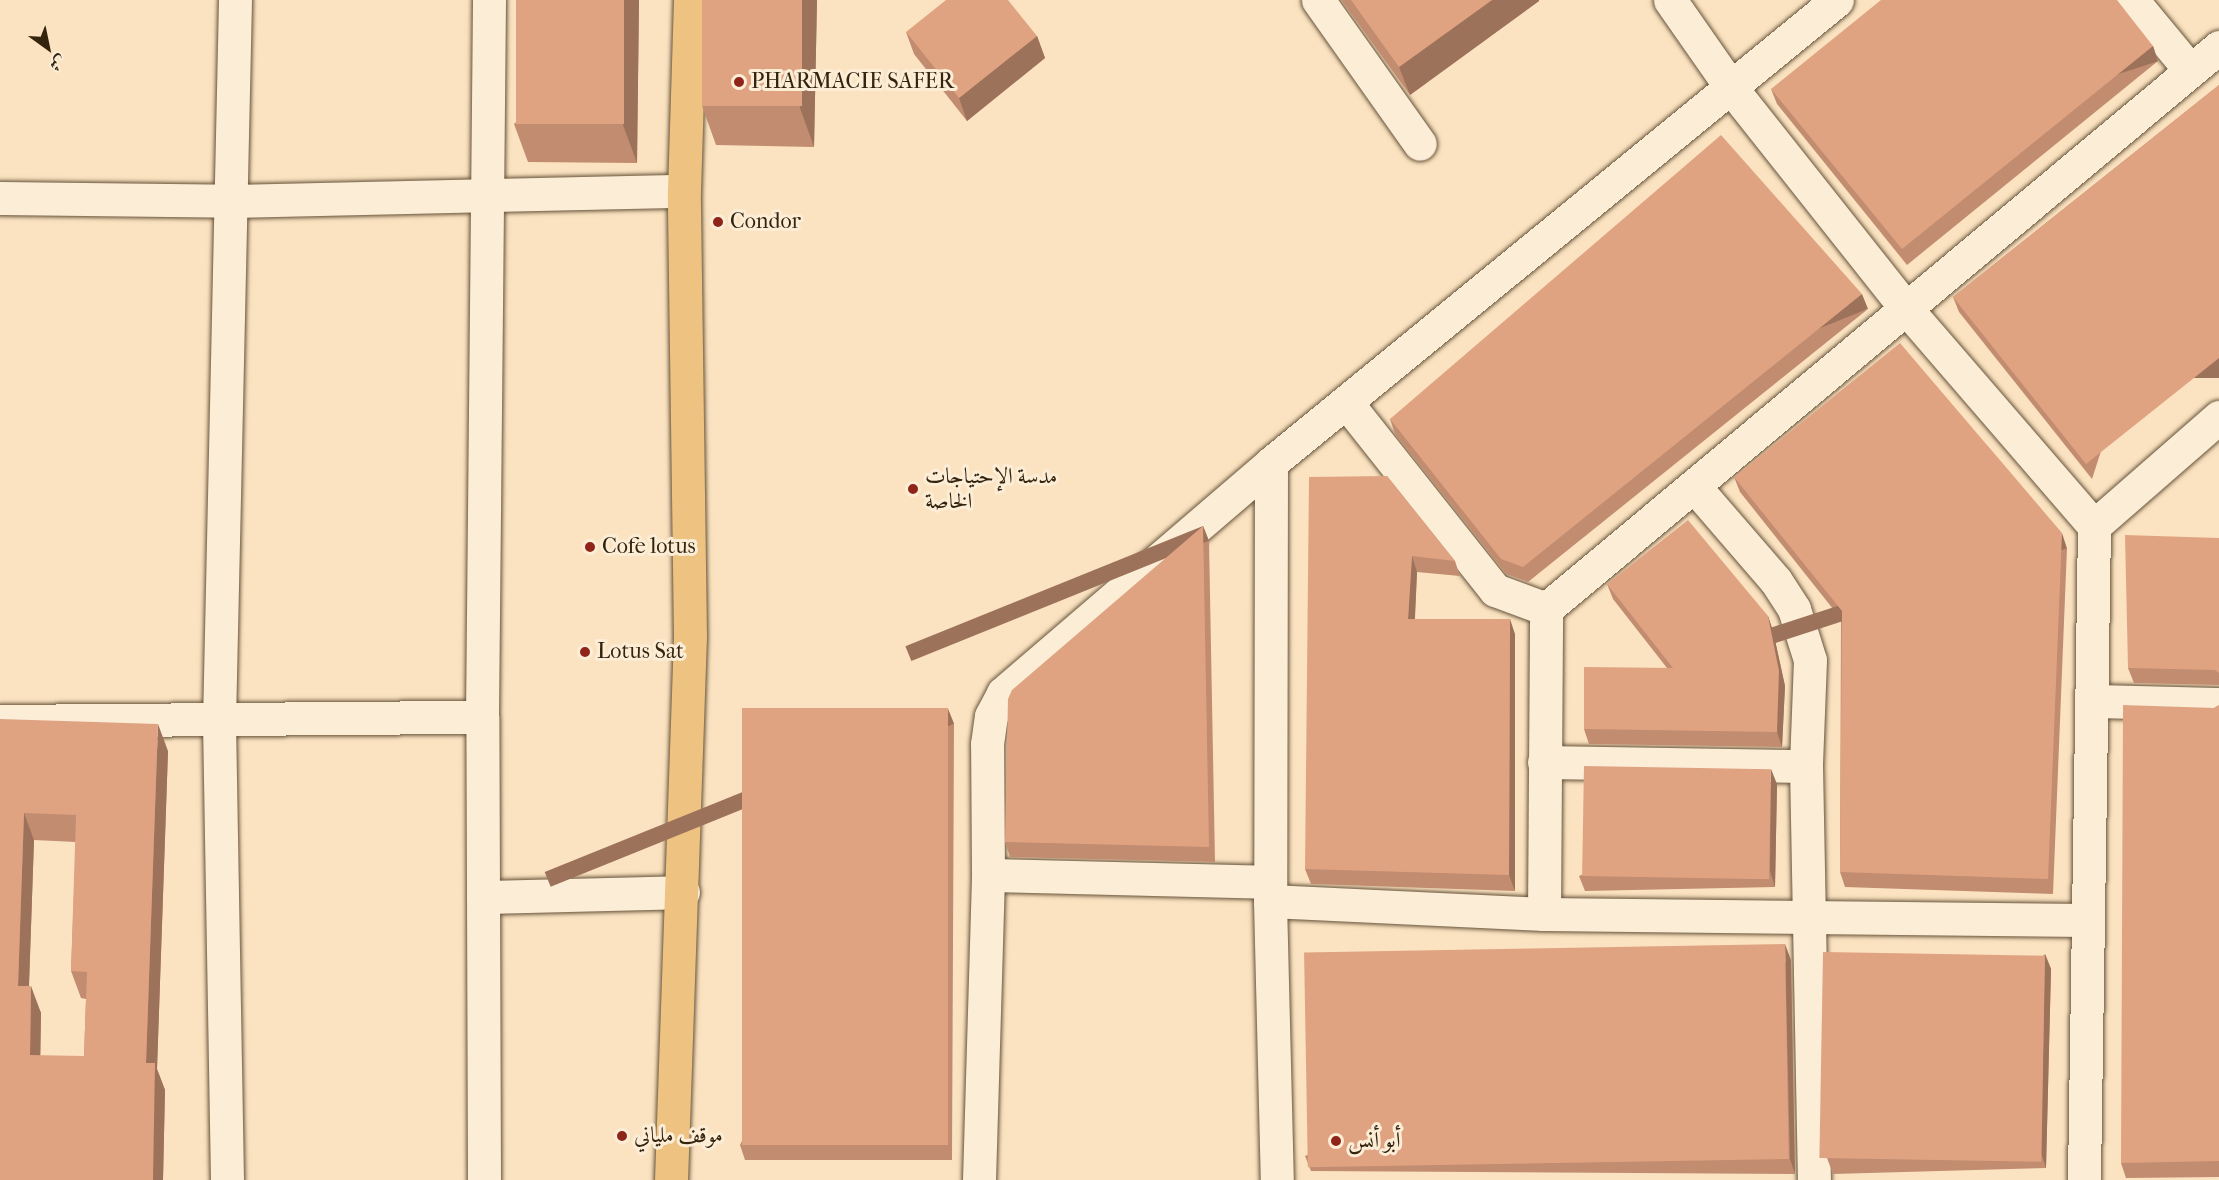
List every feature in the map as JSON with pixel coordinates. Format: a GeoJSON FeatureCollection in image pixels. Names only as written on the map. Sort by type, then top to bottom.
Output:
{"type":"FeatureCollection","features":[{"type":"Feature","properties":{"kind":"main road"},"geometry":{"type":"LineString","coordinates":[[671,1180],[683,892],[690,637],[684,191],[690,0]]}},
{"type":"Feature","properties":{"kind":"street"},"geometry":{"type":"LineString","coordinates":[[227,1180],[219,722],[235,0]]}},
{"type":"Feature","properties":{"kind":"street"},"geometry":{"type":"LineString","coordinates":[[484,1180],[482,717],[489,0]]}},
{"type":"Feature","properties":{"kind":"street"},"geometry":{"type":"LineString","coordinates":[[1318,0],[1420,144]]}},
{"type":"Feature","properties":{"kind":"street"},"geometry":{"type":"LineString","coordinates":[[1670,0],[1732,89],[1904,306],[2094,526],[2093,702],[2085,920],[2084,1180]]}},
{"type":"Feature","properties":{"kind":"street"},"geometry":{"type":"LineString","coordinates":[[979,1180],[988,875],[987,744],[991,716],[1003,693],[1271,463],[1732,89],[1837,0]]}},
{"type":"Feature","properties":{"kind":"street"},"geometry":{"type":"LineString","coordinates":[[2132,0],[2190,70]]}},
{"type":"Feature","properties":{"kind":"street"},"geometry":{"type":"LineString","coordinates":[[1544,914],[1546,609],[1904,306],[2219,47]]}},
{"type":"Feature","properties":{"kind":"street"},"geometry":{"type":"LineString","coordinates":[[0,198],[232,201],[684,191]]}},
{"type":"Feature","properties":{"kind":"street"},"geometry":{"type":"LineString","coordinates":[[1346,402],[1495,590],[1546,609]]}},
{"type":"Feature","properties":{"kind":"street"},"geometry":{"type":"LineString","coordinates":[[2094,526],[2219,417]]}},
{"type":"Feature","properties":{"kind":"street"},"geometry":{"type":"LineString","coordinates":[[1271,463],[1270,892],[1277,1180]]}},
{"type":"Feature","properties":{"kind":"street"},"geometry":{"type":"LineString","coordinates":[[1694,486],[1776,581],[1794,609],[1810,660],[1806,766],[1807,917],[1814,1180]]}},
{"type":"Feature","properties":{"kind":"street"},"geometry":{"type":"LineString","coordinates":[[2093,702],[2219,704]]}},
{"type":"Feature","properties":{"kind":"street"},"geometry":{"type":"LineString","coordinates":[[0,721],[219,722],[482,717]]}},
{"type":"Feature","properties":{"kind":"street"},"geometry":{"type":"LineString","coordinates":[[1544,762],[1806,766]]}},
{"type":"Feature","properties":{"kind":"street"},"geometry":{"type":"LineString","coordinates":[[988,875],[1270,892],[1544,914],[2085,920]]}},
{"type":"Feature","properties":{"kind":"street"},"geometry":{"type":"LineString","coordinates":[[483,897],[683,892]]}},
{"type":"Feature","properties":{"kind":"building"},"geometry":{"type":"Polygon","coordinates":[[[516,0],[624,0],[624,124],[516,124],[516,0]]]}},
{"type":"Feature","properties":{"kind":"building"},"geometry":{"type":"Polygon","coordinates":[[[702,0],[802,0],[802,106],[702,106],[702,0]]]}},
{"type":"Feature","properties":{"kind":"building"},"geometry":{"type":"Polygon","coordinates":[[[946,0],[1008,0],[1037,36],[959,98],[906,32],[946,0]]]}},
{"type":"Feature","properties":{"kind":"building"},"geometry":{"type":"Polygon","coordinates":[[[1351,0],[1492,0],[1399,67],[1351,0]]]}},
{"type":"Feature","properties":{"kind":"building"},"geometry":{"type":"Polygon","coordinates":[[[1881,0],[2117,0],[2153,46],[1902,249],[1771,89],[1881,0]]]}},
{"type":"Feature","properties":{"kind":"building"},"geometry":{"type":"Polygon","coordinates":[[[2219,85],[2219,358],[2086,464],[1953,297],[2219,85]]]}},
{"type":"Feature","properties":{"kind":"building"},"geometry":{"type":"Polygon","coordinates":[[[1721,135],[1862,294],[1523,567],[1501,559],[1390,419],[1721,135]]]}},
{"type":"Feature","properties":{"kind":"building"},"geometry":{"type":"Polygon","coordinates":[[[1900,343],[2062,533],[2048,879],[1840,872],[1842,611],[1734,477],[1900,343]]]}},
{"type":"Feature","properties":{"kind":"building"},"geometry":{"type":"Polygon","coordinates":[[[1387,476],[1455,561],[1412,556],[1408,619],[1510,619],[1509,875],[1305,869],[1309,477],[1387,476]]]}},
{"type":"Feature","properties":{"kind":"building"},"geometry":{"type":"Polygon","coordinates":[[[1688,520],[1768,616],[1779,671],[1777,732],[1584,729],[1584,667],[1673,668],[1607,584],[1688,520]]]}},
{"type":"Feature","properties":{"kind":"building"},"geometry":{"type":"Polygon","coordinates":[[[1203,526],[1209,847],[1005,842],[1008,699],[1012,690],[1203,526]]]}},
{"type":"Feature","properties":{"kind":"building"},"geometry":{"type":"Polygon","coordinates":[[[2125,535],[2219,538],[2219,673],[2215,670],[2128,668],[2125,535]]]}},
{"type":"Feature","properties":{"kind":"building"},"geometry":{"type":"Polygon","coordinates":[[[2123,705],[2214,708],[2219,705],[2219,1161],[2121,1163],[2123,705]]]}},
{"type":"Feature","properties":{"kind":"building"},"geometry":{"type":"Polygon","coordinates":[[[742,708],[948,708],[948,1145],[742,1145],[742,708]]]}},
{"type":"Feature","properties":{"kind":"building"},"geometry":{"type":"Polygon","coordinates":[[[0,719],[158,724],[146,1063],[155,1063],[153,1180],[0,1180],[0,719]],[[24,813],[18,986],[31,986],[30,1055],[84,1056],[87,972],[71,971],[76,815],[24,813]]]}},
{"type":"Feature","properties":{"kind":"building"},"geometry":{"type":"Polygon","coordinates":[[[1584,766],[1771,769],[1769,879],[1582,876],[1584,766]]]}},
{"type":"Feature","properties":{"kind":"building"},"geometry":{"type":"Polygon","coordinates":[[[1785,944],[1789,1159],[1308,1167],[1304,952],[1785,944]]]}},
{"type":"Feature","properties":{"kind":"building"},"geometry":{"type":"Polygon","coordinates":[[[1823,952],[2045,956],[2041,1162],[1819,1158],[1823,952]]]}},
{"type":"Feature","properties":{"kind":"place","name":"PHARMACIE SAFER"},"geometry":{"type":"Point","coordinates":[739,82]}},
{"type":"Feature","properties":{"kind":"place","name":"Condor"},"geometry":{"type":"Point","coordinates":[718,222]}},
{"type":"Feature","properties":{"kind":"place","name":"مدسة الإحتياجات الخاصة"},"geometry":{"type":"Point","coordinates":[913,489]}},
{"type":"Feature","properties":{"kind":"place","name":"Cofe lotus"},"geometry":{"type":"Point","coordinates":[590,547]}},
{"type":"Feature","properties":{"kind":"place","name":"Lotus Sat"},"geometry":{"type":"Point","coordinates":[585,652]}},
{"type":"Feature","properties":{"kind":"place","name":"موقف ملياني"},"geometry":{"type":"Point","coordinates":[622,1136]}},
{"type":"Feature","properties":{"kind":"place","name":"أبو أنس"},"geometry":{"type":"Point","coordinates":[1336,1141]}}]}
